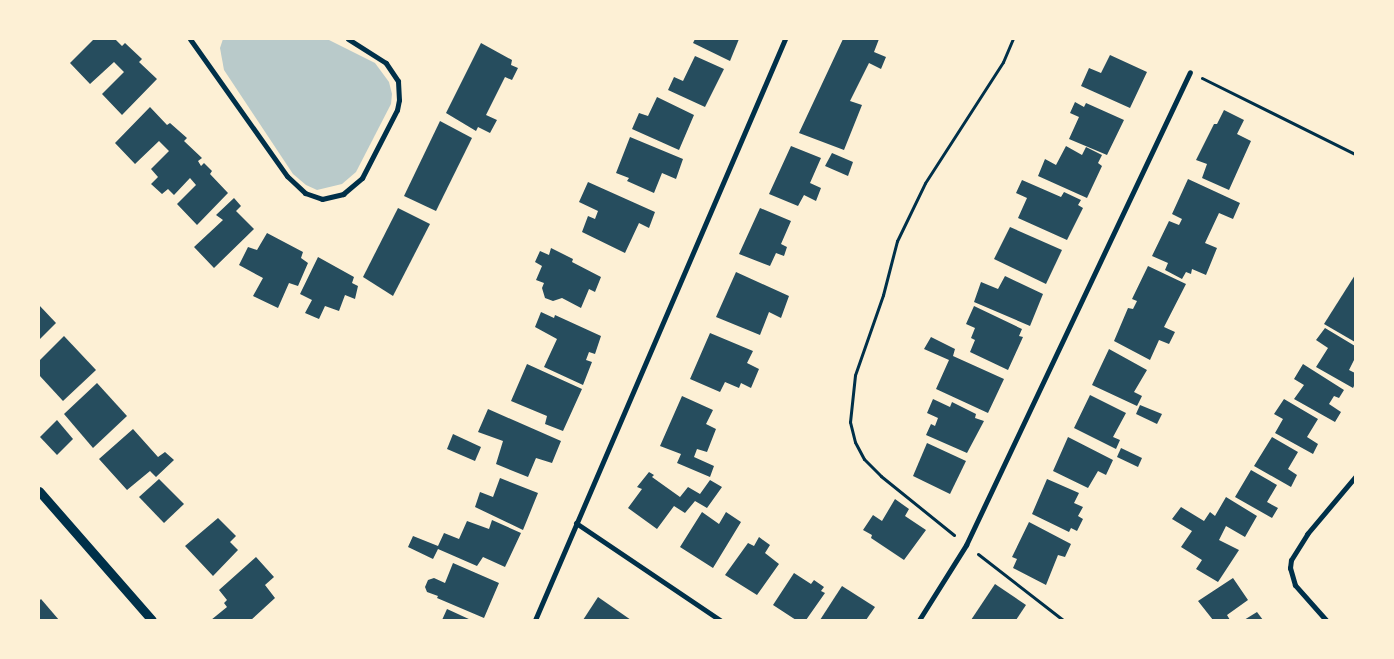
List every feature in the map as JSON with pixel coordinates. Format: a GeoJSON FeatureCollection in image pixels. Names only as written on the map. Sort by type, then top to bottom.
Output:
{"type":"FeatureCollection","features":[{"type":"Feature","properties":{"kind":"street"},"geometry":{"type":"LineString","coordinates":[[190,39],[287,176],[305,193],[322,199],[343,194],[362,178],[397,110],[400,100],[398,81],[386,63],[348,39]]}},
{"type":"Feature","properties":{"kind":"street"},"geometry":{"type":"LineString","coordinates":[[535,620],[785,39]]}},
{"type":"Feature","properties":{"kind":"street"},"geometry":{"type":"LineString","coordinates":[[919,620],[966,545],[1190,72]]}},
{"type":"Feature","properties":{"kind":"street"},"geometry":{"type":"LineString","coordinates":[[1326,620],[1295,585],[1290,568],[1291,560],[1307,534],[1355,477]]}},
{"type":"Feature","properties":{"kind":"street"},"geometry":{"type":"LineString","coordinates":[[39,491],[152,620]]}},
{"type":"Feature","properties":{"kind":"street"},"geometry":{"type":"LineString","coordinates":[[576,523],[720,620]]}},
{"type":"Feature","properties":{"kind":"path"},"geometry":{"type":"LineString","coordinates":[[1013,39],[1003,62],[925,183],[897,241],[883,295],[855,375],[850,422],[855,442],[864,459],[880,476],[1063,620]]}},
{"type":"Feature","properties":{"kind":"path"},"geometry":{"type":"LineString","coordinates":[[1190,72],[1355,154]]}},
{"type":"Feature","properties":{"kind":"shaded area"},"geometry":{"type":"Polygon","coordinates":[[[223,39],[327,39],[375,63],[389,82],[392,94],[391,104],[356,172],[342,184],[317,190],[306,185],[293,174],[224,70],[220,48],[223,39]]]}},
{"type":"Feature","properties":{"kind":"building"},"geometry":{"type":"Polygon","coordinates":[[[94,39],[115,39],[122,46],[125,43],[142,59],[139,62],[157,79],[122,115],[102,94],[124,72],[114,62],[90,84],[70,63],[94,39]]]}},
{"type":"Feature","properties":{"kind":"building"},"geometry":{"type":"Polygon","coordinates":[[[695,39],[739,39],[730,61],[693,43],[695,39]]]}},
{"type":"Feature","properties":{"kind":"building"},"geometry":{"type":"Polygon","coordinates":[[[843,39],[879,39],[874,52],[886,57],[881,69],[869,63],[850,101],[862,105],[844,150],[799,133],[843,39]]]}},
{"type":"Feature","properties":{"kind":"building"},"geometry":{"type":"Polygon","coordinates":[[[481,43],[512,60],[511,65],[518,68],[512,80],[505,77],[486,115],[497,120],[490,133],[478,127],[476,131],[446,113],[481,43]]]}},
{"type":"Feature","properties":{"kind":"building"},"geometry":{"type":"Polygon","coordinates":[[[1110,55],[1147,72],[1130,108],[1081,86],[1089,68],[1101,73],[1110,55]]]}},
{"type":"Feature","properties":{"kind":"building"},"geometry":{"type":"Polygon","coordinates":[[[695,56],[724,69],[705,107],[668,90],[674,77],[683,81],[695,56]]]}},
{"type":"Feature","properties":{"kind":"building"},"geometry":{"type":"Polygon","coordinates":[[[657,97],[694,115],[679,150],[632,129],[639,113],[648,116],[657,97]]]}},
{"type":"Feature","properties":{"kind":"building"},"geometry":{"type":"Polygon","coordinates":[[[1075,102],[1084,107],[1086,103],[1124,120],[1107,155],[1069,139],[1079,117],[1070,113],[1075,102]]]}},
{"type":"Feature","properties":{"kind":"building"},"geometry":{"type":"Polygon","coordinates":[[[150,107],[167,125],[170,123],[187,138],[184,141],[202,158],[198,161],[201,166],[204,163],[212,171],[210,174],[228,193],[197,225],[177,204],[196,185],[190,178],[174,195],[168,189],[162,194],[151,184],[158,177],[151,169],[169,151],[159,141],[135,164],[115,143],[150,107]]]}},
{"type":"Feature","properties":{"kind":"building"},"geometry":{"type":"Polygon","coordinates":[[[1224,110],[1244,120],[1237,134],[1251,141],[1229,190],[1202,178],[1207,164],[1196,160],[1214,124],[1217,124],[1224,110]]]}},
{"type":"Feature","properties":{"kind":"building"},"geometry":{"type":"Polygon","coordinates":[[[440,121],[472,138],[436,211],[404,196],[440,121]]]}},
{"type":"Feature","properties":{"kind":"building"},"geometry":{"type":"Polygon","coordinates":[[[630,137],[683,159],[676,179],[662,173],[654,193],[627,181],[629,178],[616,173],[630,137]]]}},
{"type":"Feature","properties":{"kind":"building"},"geometry":{"type":"Polygon","coordinates":[[[791,146],[821,158],[810,183],[821,188],[816,201],[804,195],[798,206],[769,194],[791,146]]]}},
{"type":"Feature","properties":{"kind":"building"},"geometry":{"type":"Polygon","coordinates":[[[1066,146],[1082,155],[1086,147],[1102,155],[1098,163],[1102,166],[1087,198],[1038,176],[1045,159],[1056,165],[1066,146]]]}},
{"type":"Feature","properties":{"kind":"building"},"geometry":{"type":"Polygon","coordinates":[[[832,153],[853,162],[848,176],[825,166],[832,153]]]}},
{"type":"Feature","properties":{"kind":"building"},"geometry":{"type":"Polygon","coordinates":[[[1188,179],[1240,203],[1233,219],[1219,213],[1205,243],[1217,248],[1206,275],[1192,269],[1191,274],[1186,272],[1182,279],[1165,270],[1168,263],[1152,256],[1169,221],[1179,225],[1182,219],[1172,214],[1188,179]]]}},
{"type":"Feature","properties":{"kind":"building"},"geometry":{"type":"Polygon","coordinates":[[[1022,180],[1061,197],[1064,192],[1081,200],[1078,205],[1083,208],[1067,240],[1018,218],[1027,198],[1016,193],[1022,180]]]}},
{"type":"Feature","properties":{"kind":"building"},"geometry":{"type":"Polygon","coordinates":[[[588,182],[655,212],[649,228],[639,223],[625,253],[582,232],[588,216],[595,219],[598,211],[579,202],[588,182]]]}},
{"type":"Feature","properties":{"kind":"building"},"geometry":{"type":"Polygon","coordinates":[[[234,198],[241,206],[236,211],[254,229],[214,268],[194,247],[223,220],[216,215],[234,198]]]}},
{"type":"Feature","properties":{"kind":"building"},"geometry":{"type":"Polygon","coordinates":[[[398,208],[430,224],[393,296],[363,277],[398,208]]]}},
{"type":"Feature","properties":{"kind":"building"},"geometry":{"type":"Polygon","coordinates":[[[760,208],[791,221],[781,244],[787,247],[784,256],[776,253],[770,266],[739,254],[760,208]]]}},
{"type":"Feature","properties":{"kind":"building"},"geometry":{"type":"Polygon","coordinates":[[[1010,227],[1062,250],[1046,284],[994,259],[1010,227]]]}},
{"type":"Feature","properties":{"kind":"building"},"geometry":{"type":"Polygon","coordinates":[[[267,233],[303,252],[301,258],[308,263],[298,286],[289,283],[278,308],[253,296],[263,278],[239,265],[248,247],[257,250],[267,233]]]}},
{"type":"Feature","properties":{"kind":"building"},"geometry":{"type":"Polygon","coordinates":[[[551,248],[573,259],[572,262],[601,277],[595,292],[589,289],[581,308],[562,298],[553,301],[545,298],[542,288],[544,283],[536,280],[542,266],[535,262],[540,251],[549,255],[551,248]]]}},
{"type":"Feature","properties":{"kind":"building"},"geometry":{"type":"Polygon","coordinates":[[[318,257],[354,277],[352,283],[358,286],[355,299],[345,295],[339,311],[325,306],[319,319],[305,313],[312,300],[300,294],[318,257]]]}},
{"type":"Feature","properties":{"kind":"building"},"geometry":{"type":"Polygon","coordinates":[[[1148,266],[1186,284],[1164,327],[1175,332],[1169,344],[1159,340],[1150,360],[1114,341],[1128,308],[1133,309],[1137,301],[1132,299],[1148,266]]]}},
{"type":"Feature","properties":{"kind":"building"},"geometry":{"type":"Polygon","coordinates":[[[736,272],[789,296],[781,318],[769,312],[760,335],[716,317],[736,272]]]}},
{"type":"Feature","properties":{"kind":"building"},"geometry":{"type":"Polygon","coordinates":[[[1355,275],[1355,342],[1324,324],[1355,275]]]}},
{"type":"Feature","properties":{"kind":"building"},"geometry":{"type":"Polygon","coordinates":[[[1005,276],[1043,294],[1030,326],[974,302],[981,282],[998,289],[1005,276]]]}},
{"type":"Feature","properties":{"kind":"building"},"geometry":{"type":"Polygon","coordinates":[[[39,305],[56,323],[39,340],[39,305]]]}},
{"type":"Feature","properties":{"kind":"building"},"geometry":{"type":"Polygon","coordinates":[[[974,306],[1022,329],[1019,336],[1023,337],[1008,370],[970,352],[975,340],[971,338],[975,328],[966,324],[974,306]]]}},
{"type":"Feature","properties":{"kind":"building"},"geometry":{"type":"Polygon","coordinates":[[[541,312],[554,318],[555,315],[601,336],[595,354],[589,352],[586,360],[592,362],[583,385],[544,367],[557,339],[535,327],[541,312]]]}},
{"type":"Feature","properties":{"kind":"building"},"geometry":{"type":"Polygon","coordinates":[[[1325,328],[1355,346],[1355,358],[1349,370],[1355,373],[1353,388],[1316,367],[1328,348],[1316,340],[1325,328]]]}},
{"type":"Feature","properties":{"kind":"building"},"geometry":{"type":"Polygon","coordinates":[[[710,333],[753,351],[747,363],[759,369],[751,388],[741,383],[739,388],[725,382],[720,392],[690,379],[710,333]]]}},
{"type":"Feature","properties":{"kind":"building"},"geometry":{"type":"Polygon","coordinates":[[[64,336],[96,370],[63,401],[39,375],[39,361],[64,336]]]}},
{"type":"Feature","properties":{"kind":"building"},"geometry":{"type":"Polygon","coordinates":[[[931,337],[955,349],[953,356],[1004,379],[988,413],[936,389],[949,360],[924,349],[931,337]]]}},
{"type":"Feature","properties":{"kind":"building"},"geometry":{"type":"Polygon","coordinates":[[[1109,349],[1147,370],[1134,392],[1142,396],[1137,406],[1092,385],[1109,349]]]}},
{"type":"Feature","properties":{"kind":"building"},"geometry":{"type":"Polygon","coordinates":[[[527,364],[582,389],[563,431],[545,424],[547,416],[511,401],[527,364]]]}},
{"type":"Feature","properties":{"kind":"building"},"geometry":{"type":"Polygon","coordinates":[[[1303,364],[1344,390],[1339,398],[1334,396],[1329,404],[1341,412],[1335,422],[1294,399],[1304,385],[1294,379],[1303,364]]]}},
{"type":"Feature","properties":{"kind":"building"},"geometry":{"type":"Polygon","coordinates":[[[97,383],[127,416],[93,448],[64,414],[97,383]]]}},
{"type":"Feature","properties":{"kind":"building"},"geometry":{"type":"Polygon","coordinates":[[[1090,395],[1126,413],[1113,437],[1120,440],[1116,449],[1074,428],[1090,395]]]}},
{"type":"Feature","properties":{"kind":"building"},"geometry":{"type":"Polygon","coordinates":[[[682,396],[713,410],[706,424],[716,429],[707,452],[697,449],[694,457],[714,466],[710,477],[677,463],[681,454],[660,446],[682,396]]]}},
{"type":"Feature","properties":{"kind":"building"},"geometry":{"type":"Polygon","coordinates":[[[933,399],[950,407],[952,402],[976,414],[975,418],[984,421],[967,453],[926,435],[931,424],[935,426],[938,418],[927,413],[933,399]]]}},
{"type":"Feature","properties":{"kind":"building"},"geometry":{"type":"Polygon","coordinates":[[[1284,399],[1318,419],[1307,437],[1318,444],[1313,454],[1275,433],[1283,419],[1274,414],[1284,399]]]}},
{"type":"Feature","properties":{"kind":"building"},"geometry":{"type":"Polygon","coordinates":[[[1140,405],[1162,414],[1157,424],[1136,414],[1140,405]]]}},
{"type":"Feature","properties":{"kind":"building"},"geometry":{"type":"Polygon","coordinates":[[[488,409],[561,441],[552,463],[536,458],[528,477],[496,464],[503,441],[478,432],[488,409]]]}},
{"type":"Feature","properties":{"kind":"building"},"geometry":{"type":"Polygon","coordinates":[[[57,420],[73,439],[57,455],[40,437],[57,420]]]}},
{"type":"Feature","properties":{"kind":"building"},"geometry":{"type":"Polygon","coordinates":[[[133,429],[158,457],[165,452],[174,460],[156,477],[150,471],[127,490],[99,459],[133,429]]]}},
{"type":"Feature","properties":{"kind":"building"},"geometry":{"type":"Polygon","coordinates":[[[453,434],[481,447],[475,461],[447,449],[453,434]]]}},
{"type":"Feature","properties":{"kind":"building"},"geometry":{"type":"Polygon","coordinates":[[[1068,437],[1113,460],[1106,475],[1098,471],[1088,488],[1053,471],[1068,437]]]}},
{"type":"Feature","properties":{"kind":"building"},"geometry":{"type":"Polygon","coordinates":[[[1272,437],[1298,452],[1288,469],[1297,475],[1291,487],[1254,466],[1272,437]]]}},
{"type":"Feature","properties":{"kind":"building"},"geometry":{"type":"Polygon","coordinates":[[[927,443],[966,461],[950,494],[913,476],[927,443]]]}},
{"type":"Feature","properties":{"kind":"building"},"geometry":{"type":"Polygon","coordinates":[[[1121,448],[1142,458],[1138,467],[1117,457],[1121,448]]]}},
{"type":"Feature","properties":{"kind":"building"},"geometry":{"type":"Polygon","coordinates":[[[1251,470],[1277,485],[1267,502],[1278,508],[1272,518],[1235,497],[1251,470]]]}},
{"type":"Feature","properties":{"kind":"building"},"geometry":{"type":"Polygon","coordinates":[[[649,472],[654,475],[652,477],[680,497],[688,487],[700,494],[710,480],[722,487],[707,508],[695,501],[685,513],[674,506],[657,529],[628,508],[642,489],[637,487],[649,472]]]}},
{"type":"Feature","properties":{"kind":"building"},"geometry":{"type":"Polygon","coordinates":[[[500,478],[538,493],[523,530],[475,507],[480,492],[493,497],[500,478]]]}},
{"type":"Feature","properties":{"kind":"building"},"geometry":{"type":"Polygon","coordinates":[[[159,479],[184,504],[164,523],[139,497],[159,479]]]}},
{"type":"Feature","properties":{"kind":"building"},"geometry":{"type":"Polygon","coordinates":[[[1047,479],[1079,493],[1074,503],[1083,507],[1078,516],[1083,519],[1077,531],[1071,528],[1069,532],[1032,514],[1047,479]]]}},
{"type":"Feature","properties":{"kind":"building"},"geometry":{"type":"Polygon","coordinates":[[[1226,497],[1257,516],[1245,537],[1226,526],[1219,540],[1239,550],[1218,582],[1196,569],[1202,560],[1181,547],[1192,531],[1172,519],[1181,507],[1204,521],[1210,512],[1215,516],[1226,497]]]}},
{"type":"Feature","properties":{"kind":"building"},"geometry":{"type":"Polygon","coordinates":[[[895,499],[909,509],[905,516],[926,530],[904,560],[871,538],[872,535],[863,530],[873,515],[882,521],[895,499]]]}},
{"type":"Feature","properties":{"kind":"building"},"geometry":{"type":"Polygon","coordinates":[[[702,512],[719,524],[726,512],[741,522],[713,568],[680,547],[702,512]]]}},
{"type":"Feature","properties":{"kind":"building"},"geometry":{"type":"Polygon","coordinates":[[[218,518],[236,536],[230,542],[238,550],[213,576],[185,546],[218,518]]]}},
{"type":"Feature","properties":{"kind":"building"},"geometry":{"type":"Polygon","coordinates":[[[492,520],[521,533],[505,567],[483,557],[477,566],[438,549],[433,559],[408,547],[413,536],[438,546],[444,533],[459,539],[467,521],[489,529],[492,520]]]}},
{"type":"Feature","properties":{"kind":"building"},"geometry":{"type":"Polygon","coordinates":[[[1029,522],[1071,544],[1065,557],[1058,555],[1046,585],[1013,568],[1017,559],[1012,557],[1029,522]]]}},
{"type":"Feature","properties":{"kind":"building"},"geometry":{"type":"Polygon","coordinates":[[[759,537],[770,545],[765,553],[779,564],[757,595],[725,575],[748,543],[754,546],[759,537]]]}},
{"type":"Feature","properties":{"kind":"building"},"geometry":{"type":"Polygon","coordinates":[[[256,557],[274,577],[265,585],[275,598],[251,620],[211,620],[227,607],[224,603],[227,600],[219,590],[256,557]]]}},
{"type":"Feature","properties":{"kind":"building"},"geometry":{"type":"Polygon","coordinates":[[[453,563],[499,583],[484,618],[427,592],[425,587],[428,580],[434,578],[445,583],[453,563]]]}},
{"type":"Feature","properties":{"kind":"building"},"geometry":{"type":"Polygon","coordinates":[[[794,573],[811,584],[814,580],[824,587],[821,591],[825,593],[806,620],[796,620],[773,605],[794,573]]]}},
{"type":"Feature","properties":{"kind":"building"},"geometry":{"type":"Polygon","coordinates":[[[1233,578],[1248,600],[1227,615],[1230,620],[1213,620],[1198,601],[1233,578]]]}},
{"type":"Feature","properties":{"kind":"building"},"geometry":{"type":"Polygon","coordinates":[[[995,584],[1026,605],[1016,620],[971,620],[995,584]]]}},
{"type":"Feature","properties":{"kind":"building"},"geometry":{"type":"Polygon","coordinates":[[[842,586],[875,607],[866,620],[820,620],[842,586]]]}},
{"type":"Feature","properties":{"kind":"building"},"geometry":{"type":"Polygon","coordinates":[[[598,597],[631,620],[583,620],[598,597]]]}},
{"type":"Feature","properties":{"kind":"building"},"geometry":{"type":"Polygon","coordinates":[[[41,599],[59,620],[39,620],[39,601],[41,599]]]}},
{"type":"Feature","properties":{"kind":"building"},"geometry":{"type":"Polygon","coordinates":[[[447,609],[471,620],[442,620],[447,609]]]}},
{"type":"Feature","properties":{"kind":"building"},"geometry":{"type":"Polygon","coordinates":[[[1257,612],[1263,620],[1244,620],[1257,612]]]}}]}
